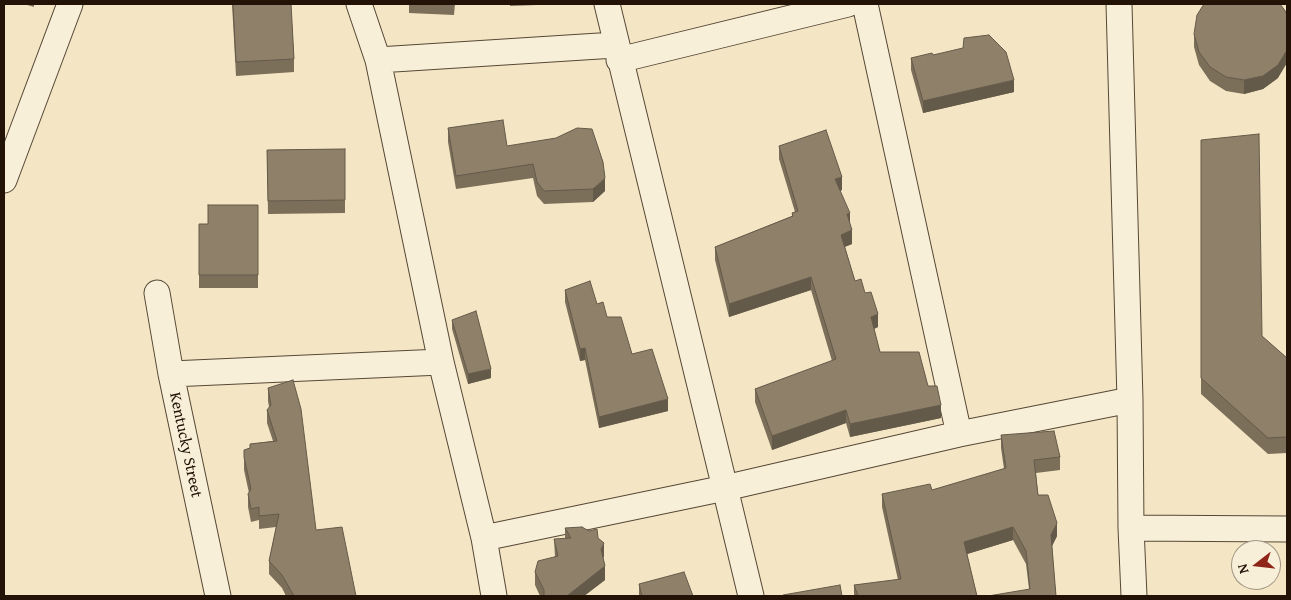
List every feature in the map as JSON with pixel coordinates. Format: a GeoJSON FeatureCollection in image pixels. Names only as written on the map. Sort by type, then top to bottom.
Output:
{"type":"FeatureCollection","features":[{"type":"Feature","properties":{"kind":"street"},"geometry":{"type":"LineString","coordinates":[[4,180],[70,4]]}},
{"type":"Feature","properties":{"kind":"street"},"geometry":{"type":"LineString","coordinates":[[359,4],[378,60],[441,362],[484,538],[494,596]]}},
{"type":"Feature","properties":{"kind":"street"},"geometry":{"type":"LineString","coordinates":[[607,4],[617,52],[751,596]]}},
{"type":"Feature","properties":{"kind":"street"},"geometry":{"type":"LineString","coordinates":[[378,60],[617,52],[848,4]]}},
{"type":"Feature","properties":{"kind":"street"},"geometry":{"type":"LineString","coordinates":[[865,4],[960,434]]}},
{"type":"Feature","properties":{"kind":"street"},"geometry":{"type":"LineString","coordinates":[[1119,4],[1134,596]]}},
{"type":"Feature","properties":{"kind":"street","name":"Kentucky Street"},"geometry":{"type":"LineString","coordinates":[[157,293],[170,374],[214,595]]}},
{"type":"Feature","properties":{"kind":"street"},"geometry":{"type":"LineString","coordinates":[[170,374],[441,362]]}},
{"type":"Feature","properties":{"kind":"street"},"geometry":{"type":"LineString","coordinates":[[484,538],[725,488],[960,434],[1130,400]]}},
{"type":"Feature","properties":{"kind":"street"},"geometry":{"type":"LineString","coordinates":[[1131,528],[1287,529]]}},
{"type":"Feature","properties":{"kind":"building"},"geometry":{"type":"Polygon","coordinates":[[[233,4],[291,4],[294,59],[236,62],[233,4]]]}},
{"type":"Feature","properties":{"kind":"building"},"geometry":{"type":"Polygon","coordinates":[[[1204,4],[1280,4],[1287,16],[1287,50],[1278,65],[1263,76],[1244,80],[1226,77],[1210,67],[1199,52],[1194,34],[1197,15],[1204,4]]]}},
{"type":"Feature","properties":{"kind":"building"},"geometry":{"type":"Polygon","coordinates":[[[989,35],[1006,52],[1014,80],[923,101],[911,58],[963,48],[964,38],[989,35]]]}},
{"type":"Feature","properties":{"kind":"building"},"geometry":{"type":"Polygon","coordinates":[[[503,120],[507,146],[556,138],[577,128],[592,129],[603,162],[605,178],[593,189],[544,191],[537,182],[533,164],[456,176],[448,128],[503,120]]]}},
{"type":"Feature","properties":{"kind":"building"},"geometry":{"type":"Polygon","coordinates":[[[826,130],[842,177],[835,179],[850,213],[847,214],[852,230],[841,235],[855,281],[861,279],[865,293],[871,292],[878,314],[871,317],[880,352],[919,352],[928,386],[937,386],[941,405],[850,424],[846,410],[772,436],[755,389],[836,359],[811,277],[729,304],[715,247],[793,216],[792,213],[798,211],[779,146],[826,130]]]}},
{"type":"Feature","properties":{"kind":"building"},"geometry":{"type":"Polygon","coordinates":[[[1259,134],[1262,336],[1287,358],[1287,437],[1268,438],[1201,378],[1201,140],[1259,134]]]}},
{"type":"Feature","properties":{"kind":"building"},"geometry":{"type":"Polygon","coordinates":[[[345,149],[345,200],[268,201],[267,150],[345,149]]]}},
{"type":"Feature","properties":{"kind":"building"},"geometry":{"type":"Polygon","coordinates":[[[208,205],[258,205],[258,275],[199,275],[199,224],[208,224],[208,205]]]}},
{"type":"Feature","properties":{"kind":"building"},"geometry":{"type":"Polygon","coordinates":[[[590,281],[597,304],[603,302],[607,317],[621,317],[632,354],[652,349],[668,399],[599,417],[585,348],[580,349],[565,290],[590,281]]]}},
{"type":"Feature","properties":{"kind":"building"},"geometry":{"type":"Polygon","coordinates":[[[476,311],[491,369],[468,374],[452,320],[476,311]]]}},
{"type":"Feature","properties":{"kind":"building"},"geometry":{"type":"Polygon","coordinates":[[[293,380],[301,409],[316,530],[342,527],[356,596],[294,596],[282,575],[269,561],[279,514],[259,516],[259,507],[251,509],[248,494],[251,489],[244,450],[250,448],[250,444],[277,441],[267,410],[271,405],[268,388],[293,380]]]}},
{"type":"Feature","properties":{"kind":"building"},"geometry":{"type":"Polygon","coordinates":[[[1054,431],[1060,457],[1034,460],[1038,495],[1048,495],[1057,523],[1051,535],[1056,596],[988,596],[1030,589],[1026,551],[1013,527],[964,542],[977,596],[858,596],[854,585],[901,579],[882,494],[930,484],[932,490],[1006,468],[1001,435],[1054,431]]]}},
{"type":"Feature","properties":{"kind":"building"},"geometry":{"type":"Polygon","coordinates":[[[582,527],[589,531],[597,529],[598,538],[604,543],[601,549],[605,566],[567,596],[544,596],[544,590],[535,572],[538,561],[558,556],[554,539],[571,538],[565,528],[582,527]]]}},
{"type":"Feature","properties":{"kind":"building"},"geometry":{"type":"Polygon","coordinates":[[[684,572],[693,596],[642,596],[639,584],[684,572]]]}},
{"type":"Feature","properties":{"kind":"building"},"geometry":{"type":"Polygon","coordinates":[[[840,585],[842,596],[783,596],[783,595],[840,585]]]}}]}
